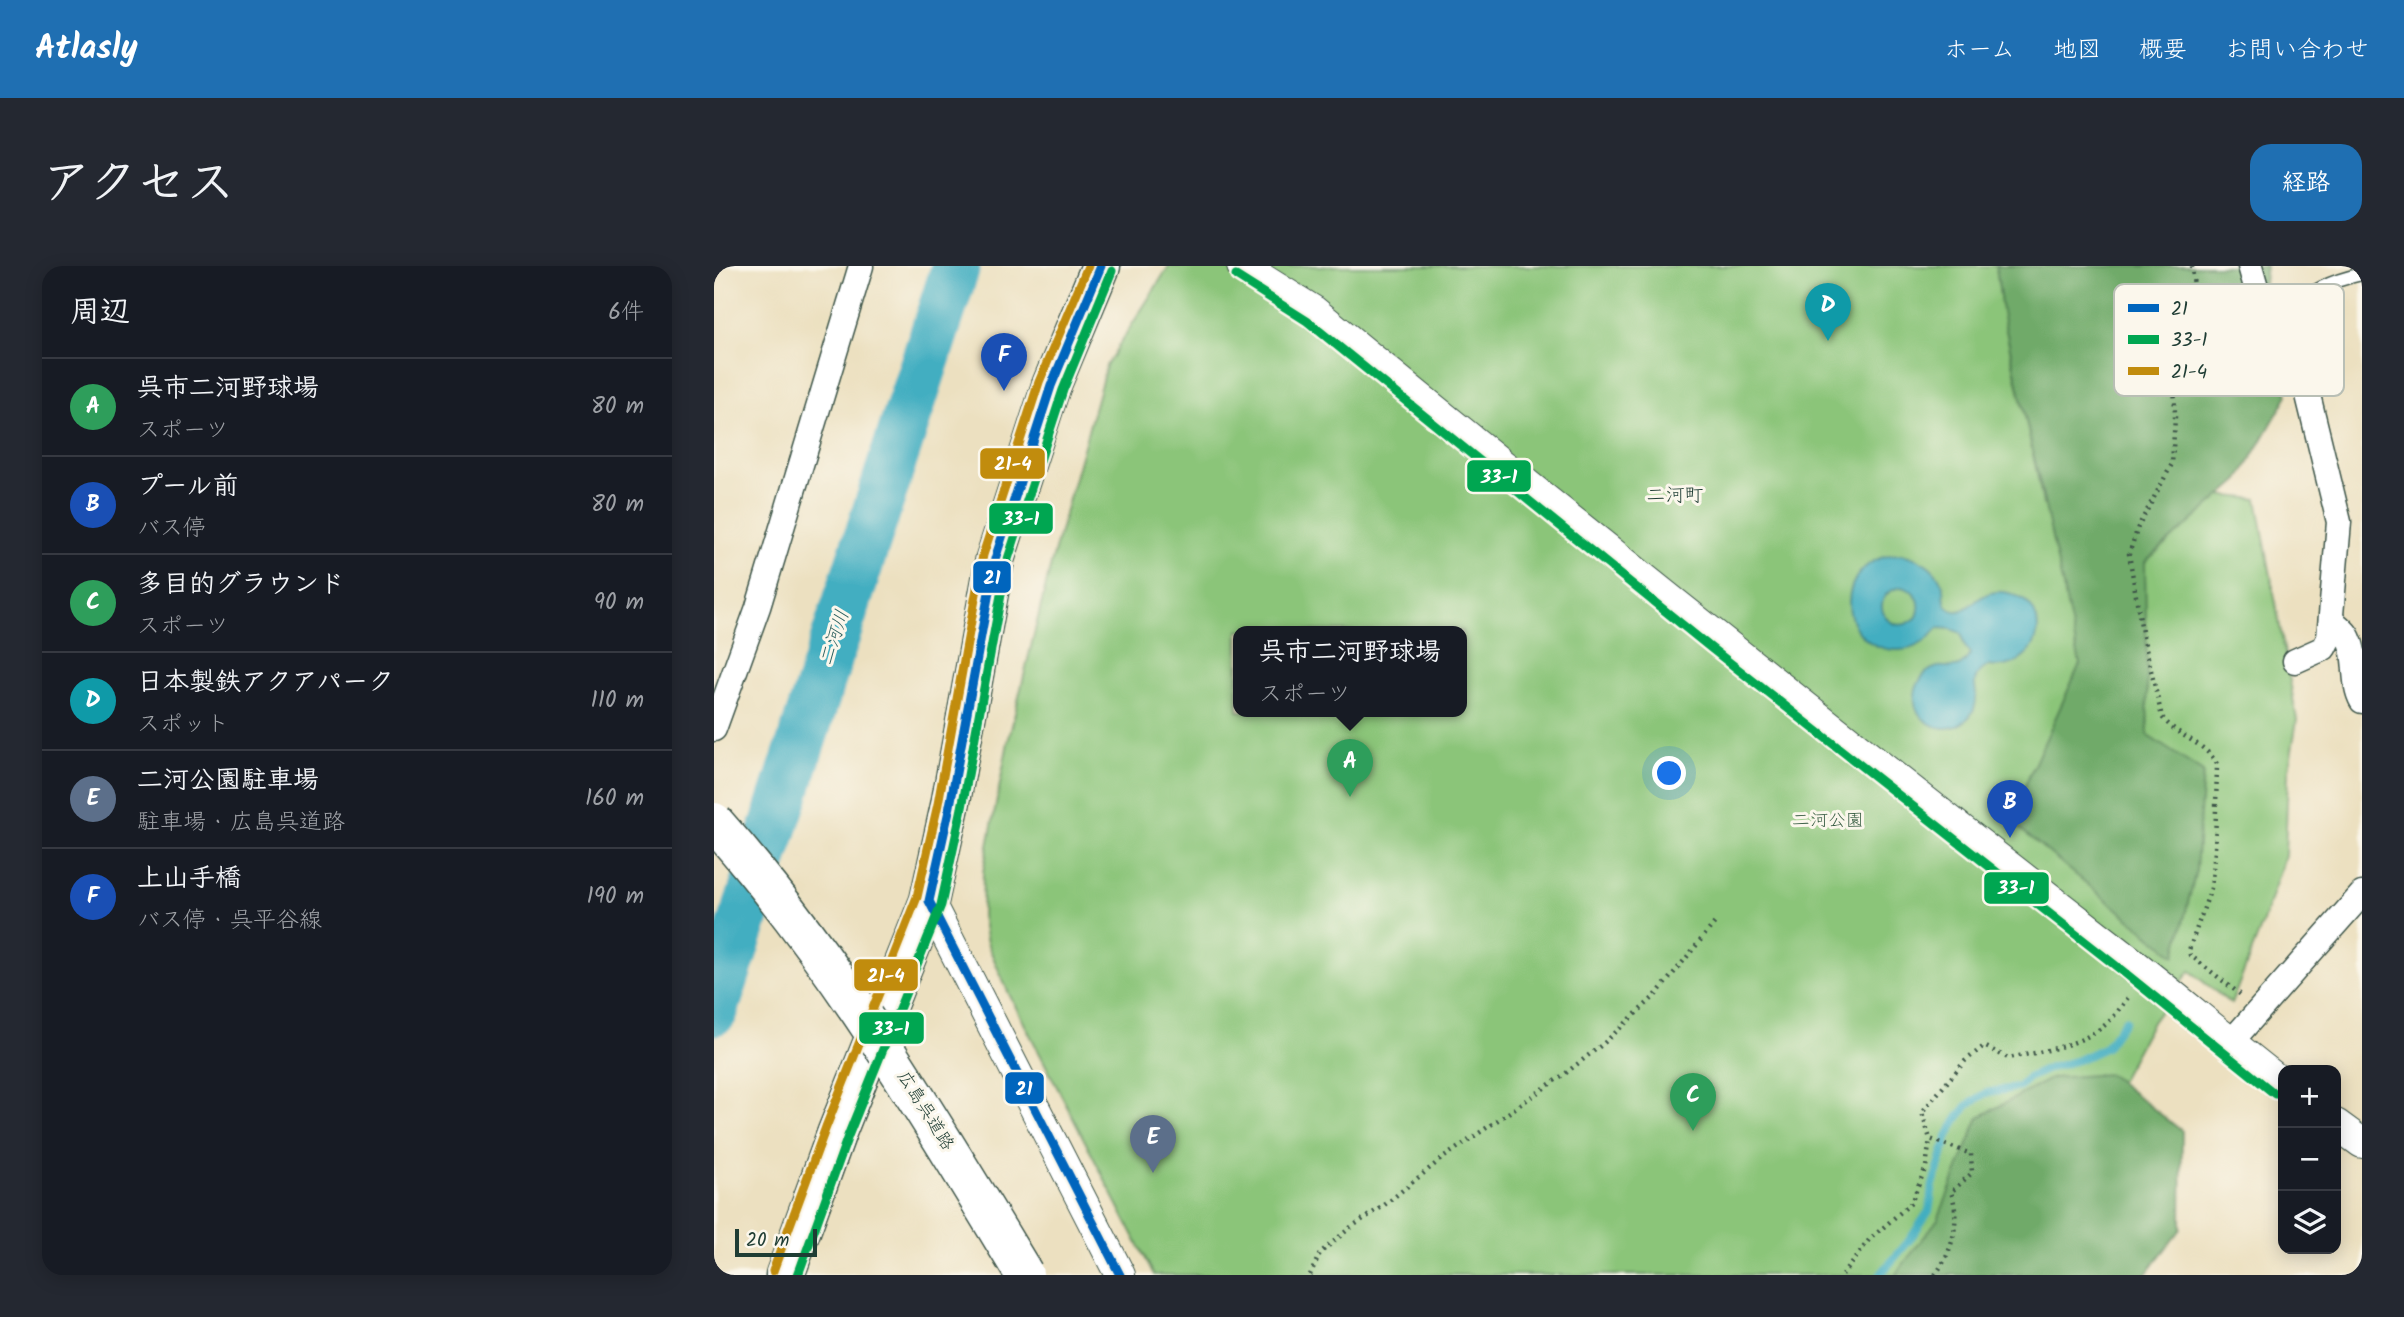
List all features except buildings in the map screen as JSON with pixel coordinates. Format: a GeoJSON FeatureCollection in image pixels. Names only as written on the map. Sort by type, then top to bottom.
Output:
{"type":"FeatureCollection","features":[{"type":"Feature","properties":{"kind":"main road"},"geometry":{"type":"LineString","coordinates":[[785,1275],[837,1132],[929,901],[950,806],[995,559],[1051,386],[1101,266]]}},
{"type":"Feature","properties":{"kind":"main road","name":"広島呉道路"},"geometry":{"type":"LineString","coordinates":[[714,822],[742,853],[836,975],[921,1104],[1024,1274]]}},
{"type":"Feature","properties":{"kind":"street"},"geometry":{"type":"LineString","coordinates":[[714,729],[758,607],[861,266]]}},
{"type":"Feature","properties":{"kind":"street"},"geometry":{"type":"LineString","coordinates":[[1242,266],[1314,311],[1841,736],[2172,993],[2278,1080]]}},
{"type":"Feature","properties":{"kind":"street"},"geometry":{"type":"LineString","coordinates":[[2250,266],[2255,284]]}},
{"type":"Feature","properties":{"kind":"street"},"geometry":{"type":"LineString","coordinates":[[2295,661],[2324,648],[2329,638],[2339,522],[2308,396]]}},
{"type":"Feature","properties":{"kind":"street"},"geometry":{"type":"LineString","coordinates":[[2331,620],[2347,635],[2354,659],[2358,694],[2362,701]]}},
{"type":"Feature","properties":{"kind":"street"},"geometry":{"type":"LineString","coordinates":[[929,901],[1120,1275]]}},
{"type":"Feature","properties":{"kind":"street"},"geometry":{"type":"LineString","coordinates":[[2230,1043],[2359,903]]}},
{"type":"Feature","properties":{"kind":"street"},"geometry":{"type":"LineString","coordinates":[[2341,1128],[2362,1143]]}},
{"type":"Feature","properties":{"kind":"lane"},"geometry":{"type":"LineString","coordinates":[[2333,284],[2362,274]]}},
{"type":"Feature","properties":{"kind":"path"},"geometry":{"type":"LineString","coordinates":[[2192,266],[2194,284]]}},
{"type":"Feature","properties":{"kind":"path"},"geometry":{"type":"LineString","coordinates":[[2175,396],[2172,464],[2138,527],[2129,554],[2142,632],[2162,717],[2169,726],[2212,755],[2217,764],[2215,851],[2211,888],[2189,950],[2190,955],[2261,1011]]}},
{"type":"Feature","properties":{"kind":"path"},"geometry":{"type":"LineString","coordinates":[[1310,1275],[1320,1253],[1351,1227],[1604,1043],[1655,996],[1717,920]]}},
{"type":"Feature","properties":{"kind":"path"},"geometry":{"type":"LineString","coordinates":[[1842,1275],[1869,1240],[1911,1203],[1926,1167],[1930,1139],[1922,1112],[1965,1061],[1984,1046],[2008,1059],[2092,1035],[2108,1023],[2131,995]]}},
{"type":"Feature","properties":{"kind":"path"},"geometry":{"type":"LineString","coordinates":[[1930,1139],[1971,1154],[1972,1173],[1951,1192],[1956,1205],[1955,1231],[1944,1264],[1935,1275]]}},
{"type":"Feature","properties":{"kind":"green space","name":"二河公園"},"geometry":{"type":"Polygon","coordinates":[[[1169,266],[1996,266],[2043,505],[2186,492],[2257,499],[2297,720],[2288,774],[2285,855],[2262,925],[2231,1004],[2190,971],[2152,1022],[2116,1089],[2133,1275],[1154,1275],[1009,994],[987,943],[982,916],[983,872],[1008,742],[1051,564],[1106,366],[1169,266]]]}},
{"type":"Feature","properties":{"kind":"green space"},"geometry":{"type":"Polygon","coordinates":[[[1996,266],[2266,266],[2264,284],[2114,284],[2114,396],[2287,396],[2239,480],[2145,562],[2148,736],[2203,772],[2196,870],[2175,956],[2009,820],[2080,664],[2002,312],[1996,266]]]}},
{"type":"Feature","properties":{"kind":"green space"},"geometry":{"type":"Polygon","coordinates":[[[2109,1074],[2182,1131],[2181,1229],[2145,1275],[1895,1275],[1938,1219],[1979,1117],[2052,1078],[2109,1074]]]}},
{"type":"Feature","properties":{"kind":"water"},"geometry":{"type":"Polygon","coordinates":[[[1901,554],[1927,565],[1941,582],[1946,605],[1950,609],[1962,610],[1982,597],[2001,592],[2012,594],[2026,602],[2035,613],[2038,626],[2030,651],[2005,666],[1988,666],[1980,672],[1975,682],[1973,710],[1966,720],[1956,726],[1950,728],[1930,724],[1920,715],[1915,694],[1920,680],[1931,670],[1938,667],[1957,667],[1966,661],[1970,654],[1961,633],[1938,628],[1919,645],[1896,650],[1876,645],[1861,634],[1852,619],[1849,602],[1852,585],[1862,570],[1878,559],[1901,554]],[[1901,587],[1890,592],[1884,599],[1884,615],[1897,624],[1907,624],[1917,617],[1919,612],[1919,602],[1915,594],[1901,587]]]}},
{"type":"Feature","properties":{"kind":"waterway","name":"二河川"},"geometry":{"type":"LineString","coordinates":[[714,1011],[956,266]]}},
{"type":"Feature","properties":{"kind":"waterway"},"geometry":{"type":"LineString","coordinates":[[1880,1275],[1908,1242],[1929,1211],[1933,1185],[1948,1136],[1968,1105],[1986,1093],[2019,1087],[2028,1078],[2106,1047],[2125,1020]]}},
{"type":"Feature","properties":{"kind":"transit line","name":"21-4"},"geometry":{"type":"LineString","coordinates":[[773,1271],[826,1127],[917,897],[938,804],[983,555],[1039,382],[1088,266]]}},
{"type":"Feature","properties":{"kind":"transit line","name":"21"},"geometry":{"type":"LineString","coordinates":[[929,901],[950,806],[995,559],[1051,386],[1101,266]]}},
{"type":"Feature","properties":{"kind":"transit line","name":"33-1"},"geometry":{"type":"LineString","coordinates":[[798,1275],[848,1136],[941,905],[962,808],[1007,562],[1063,390],[1112,271]]}},
{"type":"Feature","properties":{"kind":"transit line","name":"33-1"},"geometry":{"type":"LineString","coordinates":[[1236,276],[1307,321],[1711,648],[2275,1094]]}},
{"type":"Feature","properties":{"kind":"transit line","name":"21"},"geometry":{"type":"LineString","coordinates":[[929,901],[1120,1275]]}},
{"type":"Feature","properties":{"kind":"place","name":"日本製鉄アクアパーク"},"geometry":{"type":"Point","coordinates":[1828,341]}},
{"type":"Feature","properties":{"kind":"place","name":"上山手橋"},"geometry":{"type":"Point","coordinates":[1004,391]}},
{"type":"Feature","properties":{"kind":"place","name":"呉市二河野球場"},"geometry":{"type":"Point","coordinates":[1350,797]}},
{"type":"Feature","properties":{"kind":"place","name":"プール前"},"geometry":{"type":"Point","coordinates":[2010,838]}},
{"type":"Feature","properties":{"kind":"place","name":"多目的グラウンド"},"geometry":{"type":"Point","coordinates":[1693,1131]}},
{"type":"Feature","properties":{"kind":"place","name":"二河公園駐車場"},"geometry":{"type":"Point","coordinates":[1153,1173]}},
{"type":"Feature","properties":{"kind":"district","name":"二河町"},"geometry":{"type":"Point","coordinates":[1675,496]}}]}
